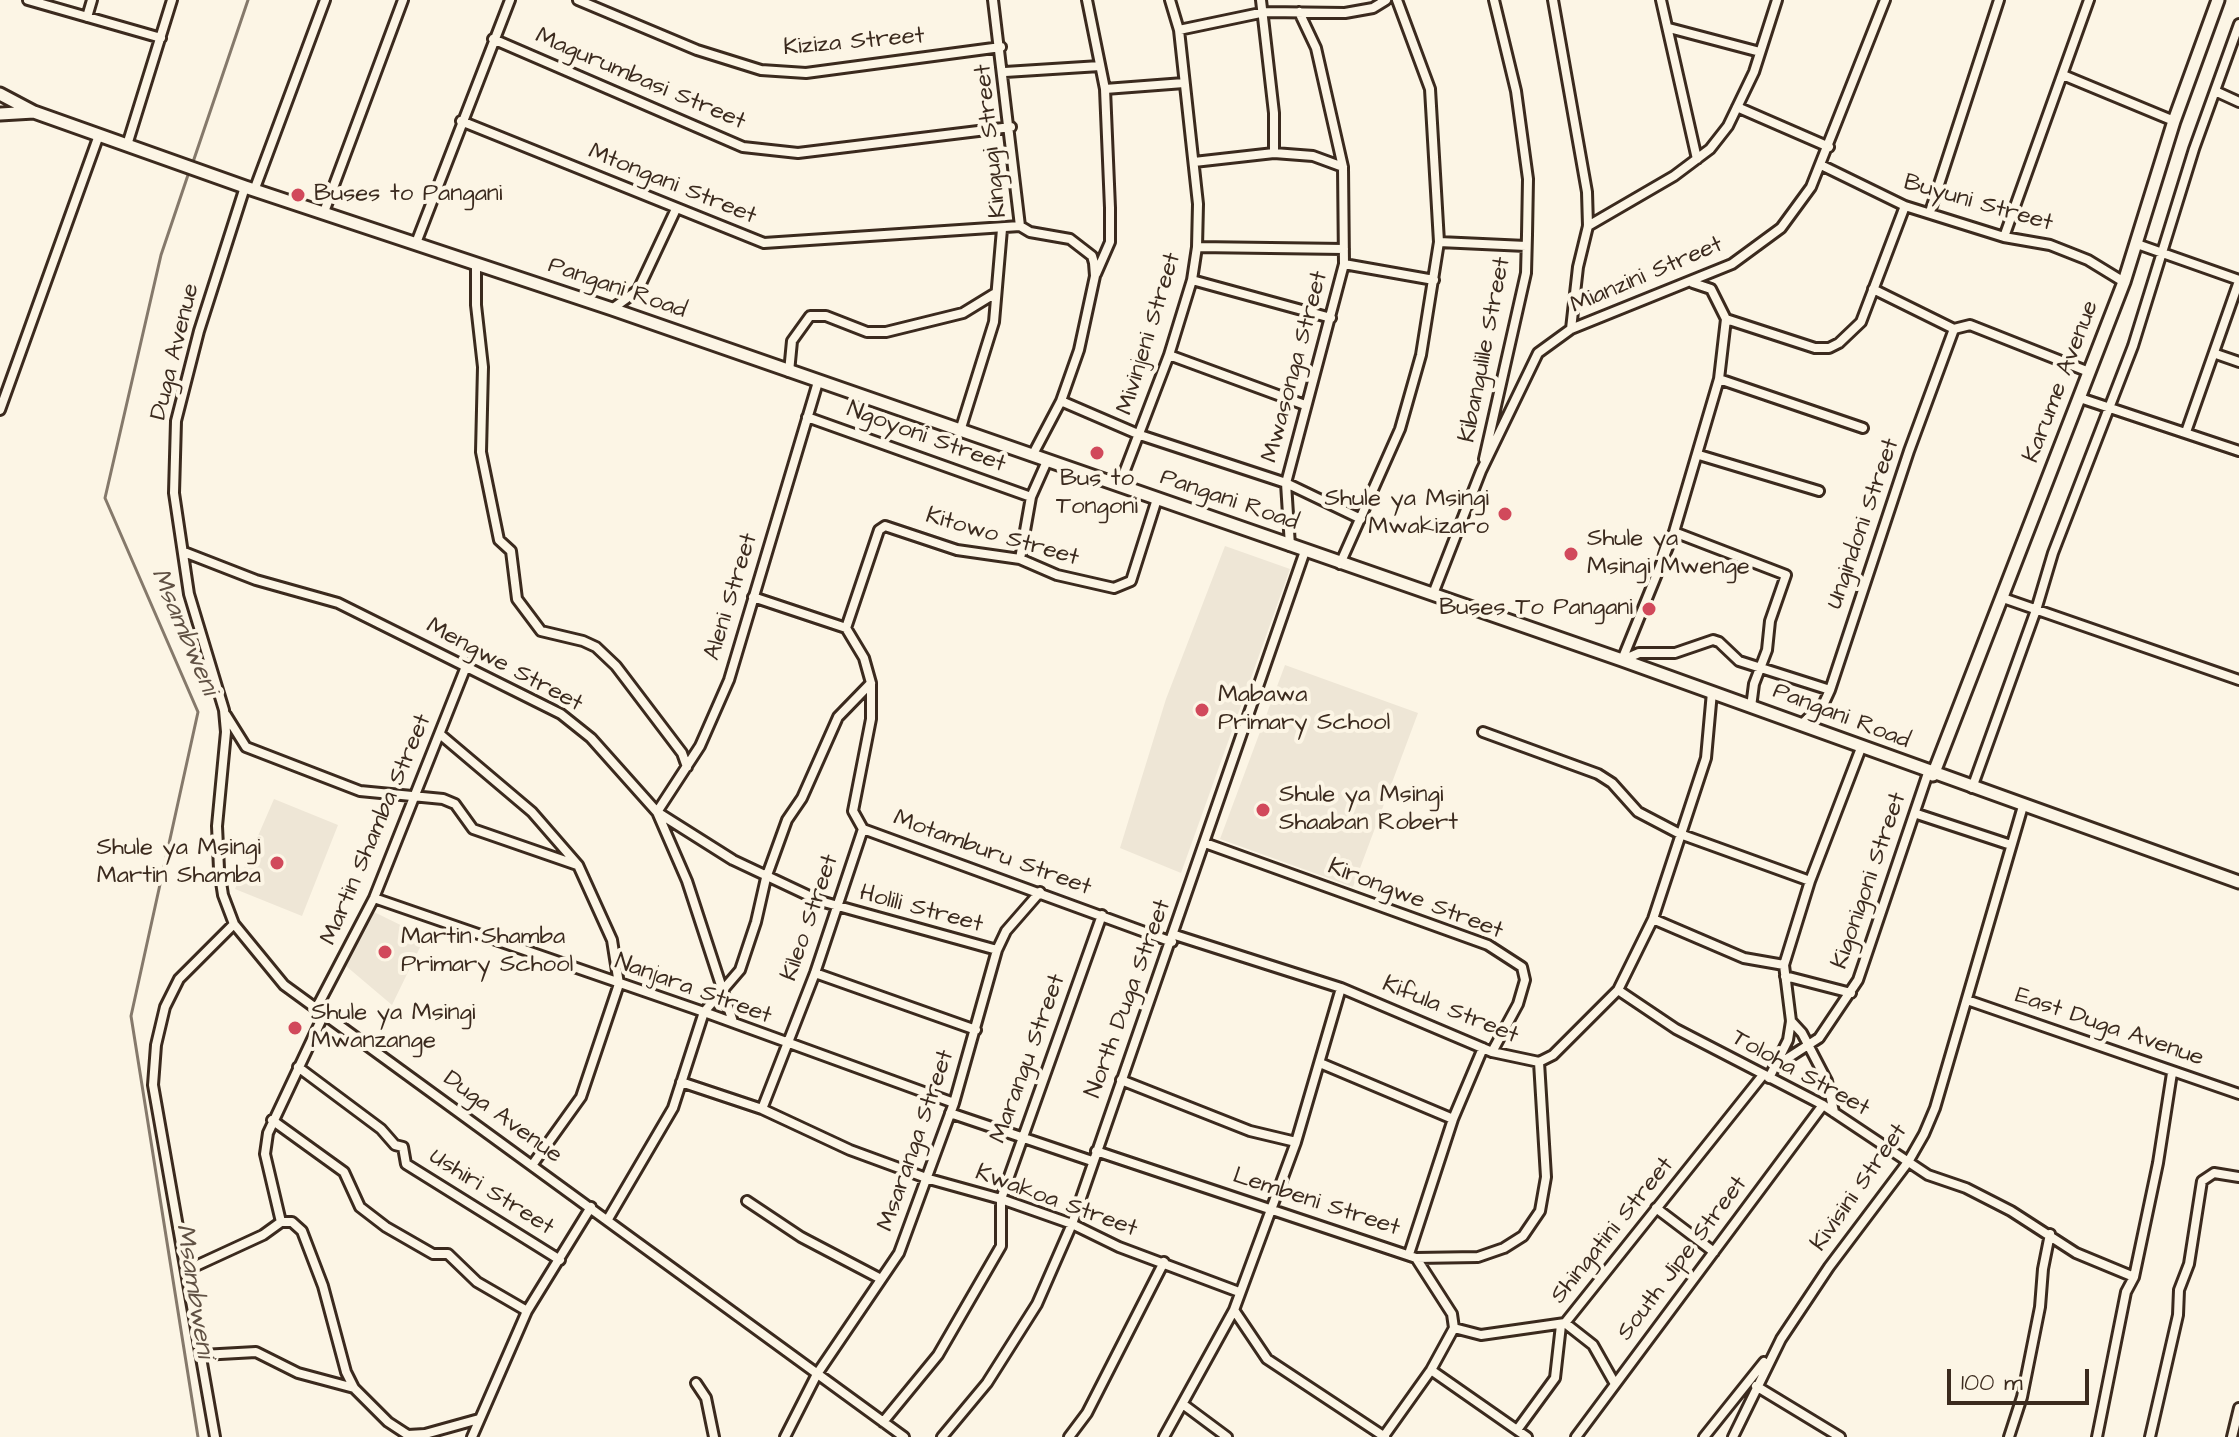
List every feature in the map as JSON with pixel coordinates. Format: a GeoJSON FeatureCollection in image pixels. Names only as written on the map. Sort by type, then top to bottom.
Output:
{"type":"FeatureCollection","features":[{"type":"Feature","properties":{"kind":"main road","name":"Karume Avenue"},"geometry":{"type":"LineString","coordinates":[[1930,774],[2009,600],[2083,399],[2089,372],[2141,245],[2174,121],[2218,0]]}},
{"type":"Feature","properties":{"kind":"main road"},"geometry":{"type":"LineString","coordinates":[[0,94],[34,112]]}},
{"type":"Feature","properties":{"kind":"main road","name":"Pangani Road"},"geometry":{"type":"LineString","coordinates":[[34,112],[1433,594],[2239,882]]}},
{"type":"Feature","properties":{"kind":"main road"},"geometry":{"type":"LineString","coordinates":[[0,114],[34,112]]}},
{"type":"Feature","properties":{"kind":"street"},"geometry":{"type":"LineString","coordinates":[[28,0],[161,38]]}},
{"type":"Feature","properties":{"kind":"street"},"geometry":{"type":"LineString","coordinates":[[87,17],[92,0]]}},
{"type":"Feature","properties":{"kind":"street"},"geometry":{"type":"LineString","coordinates":[[127,145],[172,0]]}},
{"type":"Feature","properties":{"kind":"street","name":"Duga Avenue"},"geometry":{"type":"LineString","coordinates":[[325,0],[250,187],[199,331],[176,421],[174,493],[189,594],[224,710],[226,732],[217,826],[218,855],[223,895],[234,924],[284,985],[904,1437]]}},
{"type":"Feature","properties":{"kind":"street"},"geometry":{"type":"LineString","coordinates":[[324,212],[403,0]]}},
{"type":"Feature","properties":{"kind":"street"},"geometry":{"type":"LineString","coordinates":[[416,243],[510,0]]}},
{"type":"Feature","properties":{"kind":"street","name":"Kiziza Street"},"geometry":{"type":"LineString","coordinates":[[578,0],[697,50],[761,70],[806,73],[1001,47]]}},
{"type":"Feature","properties":{"kind":"street","name":"Kingugi Street"},"geometry":{"type":"LineString","coordinates":[[993,0],[1005,72],[1020,226],[1081,246],[1092,256],[1095,276]]}},
{"type":"Feature","properties":{"kind":"street"},"geometry":{"type":"LineString","coordinates":[[1032,456],[1061,401],[1079,350],[1095,276],[1110,242],[1105,89],[1087,0]]}},
{"type":"Feature","properties":{"kind":"street","name":"Mivinjeni Street"},"geometry":{"type":"LineString","coordinates":[[1119,486],[1169,355],[1192,280],[1197,247],[1194,162],[1179,30],[1170,0]]}},
{"type":"Feature","properties":{"kind":"street"},"geometry":{"type":"LineString","coordinates":[[1261,0],[1265,12],[1274,113],[1274,153]]}},
{"type":"Feature","properties":{"kind":"street"},"geometry":{"type":"LineString","coordinates":[[1179,30],[1265,12],[1345,13],[1373,8],[1386,0]]}},
{"type":"Feature","properties":{"kind":"street"},"geometry":{"type":"LineString","coordinates":[[1340,564],[1400,429],[1421,355],[1439,242],[1430,89],[1397,0]]}},
{"type":"Feature","properties":{"kind":"street","name":"Kibangulile Street"},"geometry":{"type":"LineString","coordinates":[[1481,471],[1526,273],[1528,179],[1516,91],[1494,0]]}},
{"type":"Feature","properties":{"kind":"street"},"geometry":{"type":"LineString","coordinates":[[1553,0],[1581,150],[1588,226],[1578,267],[1571,329]]}},
{"type":"Feature","properties":{"kind":"street"},"geometry":{"type":"LineString","coordinates":[[1661,0],[1697,159]]}},
{"type":"Feature","properties":{"kind":"street"},"geometry":{"type":"LineString","coordinates":[[1588,226],[1710,149],[1737,107],[1777,0]]}},
{"type":"Feature","properties":{"kind":"street","name":"Mianzini Street"},"geometry":{"type":"LineString","coordinates":[[1433,594],[1481,471],[1538,353],[1571,329],[1693,283],[1732,264],[1781,228],[1811,187],[1885,0]]}},
{"type":"Feature","properties":{"kind":"street"},"geometry":{"type":"LineString","coordinates":[[1930,212],[1999,0]]}},
{"type":"Feature","properties":{"kind":"street"},"geometry":{"type":"LineString","coordinates":[[2004,237],[2089,0]]}},
{"type":"Feature","properties":{"kind":"street","name":"Mwasonga Street"},"geometry":{"type":"LineString","coordinates":[[1290,546],[1286,483],[1344,264],[1343,167],[1316,48],[1299,12]]}},
{"type":"Feature","properties":{"kind":"street"},"geometry":{"type":"LineString","coordinates":[[1972,788],[2032,610],[2109,409],[2159,251],[2239,24]]}},
{"type":"Feature","properties":{"kind":"street"},"geometry":{"type":"LineString","coordinates":[[1669,28],[1760,52]]}},
{"type":"Feature","properties":{"kind":"street","name":"Magurumbasi Street"},"geometry":{"type":"LineString","coordinates":[[493,39],[743,147],[798,153],[1011,127]]}},
{"type":"Feature","properties":{"kind":"street"},"geometry":{"type":"LineString","coordinates":[[1005,72],[1100,66]]}},
{"type":"Feature","properties":{"kind":"street"},"geometry":{"type":"LineString","coordinates":[[2063,75],[2174,121]]}},
{"type":"Feature","properties":{"kind":"street"},"geometry":{"type":"LineString","coordinates":[[1105,89],[1184,83]]}},
{"type":"Feature","properties":{"kind":"street"},"geometry":{"type":"LineString","coordinates":[[2215,91],[2239,102]]}},
{"type":"Feature","properties":{"kind":"street"},"geometry":{"type":"LineString","coordinates":[[1737,107],[1829,147]]}},
{"type":"Feature","properties":{"kind":"street","name":"Mtongani Street"},"geometry":{"type":"LineString","coordinates":[[461,121],[764,243],[1020,226]]}},
{"type":"Feature","properties":{"kind":"street"},"geometry":{"type":"LineString","coordinates":[[0,410],[99,135]]}},
{"type":"Feature","properties":{"kind":"street"},"geometry":{"type":"LineString","coordinates":[[1194,162],[1274,153],[1313,156],[1343,167]]}},
{"type":"Feature","properties":{"kind":"street","name":"Buyuni Street"},"geometry":{"type":"LineString","coordinates":[[1821,165],[1905,206],[2004,237],[2050,245],[2088,260],[2124,282]]}},
{"type":"Feature","properties":{"kind":"street"},"geometry":{"type":"LineString","coordinates":[[1726,319],[1815,348],[1829,348],[1861,322],[1905,206]]}},
{"type":"Feature","properties":{"kind":"street"},"geometry":{"type":"LineString","coordinates":[[612,309],[638,290],[676,209]]}},
{"type":"Feature","properties":{"kind":"street"},"geometry":{"type":"LineString","coordinates":[[960,431],[994,322],[1002,229]]}},
{"type":"Feature","properties":{"kind":"street"},"geometry":{"type":"LineString","coordinates":[[1439,242],[1526,246]]}},
{"type":"Feature","properties":{"kind":"street"},"geometry":{"type":"LineString","coordinates":[[2141,245],[2239,280],[2216,354],[2186,432]]}},
{"type":"Feature","properties":{"kind":"street"},"geometry":{"type":"LineString","coordinates":[[1197,247],[1344,249]]}},
{"type":"Feature","properties":{"kind":"street"},"geometry":{"type":"LineString","coordinates":[[476,264],[476,305],[483,367],[481,452],[499,540],[511,551],[517,599],[541,631],[596,647],[616,666],[682,753],[687,767]]}},
{"type":"Feature","properties":{"kind":"street"},"geometry":{"type":"LineString","coordinates":[[1344,264],[1434,280]]}},
{"type":"Feature","properties":{"kind":"street"},"geometry":{"type":"LineString","coordinates":[[1192,280],[1331,318]]}},
{"type":"Feature","properties":{"kind":"street"},"geometry":{"type":"LineString","coordinates":[[1622,660],[1674,532],[1719,379],[1726,319],[1711,289],[1693,283]]}},
{"type":"Feature","properties":{"kind":"street"},"geometry":{"type":"LineString","coordinates":[[1873,289],[1954,329],[1970,325],[2089,372]]}},
{"type":"Feature","properties":{"kind":"street"},"geometry":{"type":"LineString","coordinates":[[789,372],[792,341],[810,316],[826,316],[867,332],[886,332],[963,313],[994,294]]}},
{"type":"Feature","properties":{"kind":"street","name":"Ungindoni Street"},"geometry":{"type":"LineString","coordinates":[[1801,725],[1824,703],[1830,690],[1909,451],[1954,329]]}},
{"type":"Feature","properties":{"kind":"street"},"geometry":{"type":"LineString","coordinates":[[2216,354],[2239,362]]}},
{"type":"Feature","properties":{"kind":"street"},"geometry":{"type":"LineString","coordinates":[[1169,355],[1305,405]]}},
{"type":"Feature","properties":{"kind":"street"},"geometry":{"type":"LineString","coordinates":[[1719,379],[1863,428]]}},
{"type":"Feature","properties":{"kind":"street","name":"Aleni Street"},"geometry":{"type":"LineString","coordinates":[[657,812],[687,767],[715,715],[818,382]]}},
{"type":"Feature","properties":{"kind":"street"},"geometry":{"type":"LineString","coordinates":[[2083,399],[2239,451]]}},
{"type":"Feature","properties":{"kind":"street"},"geometry":{"type":"LineString","coordinates":[[1061,401],[1140,435],[1286,483],[1361,519]]}},
{"type":"Feature","properties":{"kind":"street","name":"Ngoyoni Street"},"geometry":{"type":"LineString","coordinates":[[807,417],[1031,497]]}},
{"type":"Feature","properties":{"kind":"street"},"geometry":{"type":"LineString","coordinates":[[1699,455],[1819,491]]}},
{"type":"Feature","properties":{"kind":"street","name":"Ngoyoni Street"},"geometry":{"type":"LineString","coordinates":[[1020,559],[1031,497],[1047,461]]}},
{"type":"Feature","properties":{"kind":"street","name":"Kitowo Street"},"geometry":{"type":"LineString","coordinates":[[846,628],[879,530],[885,526],[957,550],[1020,559],[1057,575],[1104,587],[1123,587],[1140,562],[1157,499]]}},
{"type":"Feature","properties":{"kind":"street"},"geometry":{"type":"LineString","coordinates":[[1674,532],[1786,575],[1770,621],[1767,650],[1751,707]]}},
{"type":"Feature","properties":{"kind":"street","name":"North Duga Street"},"geometry":{"type":"LineString","coordinates":[[942,1437],[987,1383],[1037,1304],[1072,1224],[1305,551]]}},
{"type":"Feature","properties":{"kind":"street","name":"Mengwe Street"},"geometry":{"type":"LineString","coordinates":[[184,552],[256,580],[338,603],[467,664],[561,714],[591,738],[657,812],[687,881],[733,1022]]}},
{"type":"Feature","properties":{"kind":"street"},"geometry":{"type":"LineString","coordinates":[[753,597],[846,628]]}},
{"type":"Feature","properties":{"kind":"street"},"geometry":{"type":"LineString","coordinates":[[2009,600],[2239,680]]}},
{"type":"Feature","properties":{"kind":"street","name":"Motamburu Street"},"geometry":{"type":"LineString","coordinates":[[846,628],[864,658],[871,683],[871,719],[853,811],[863,829],[1173,938]]}},
{"type":"Feature","properties":{"kind":"street"},"geometry":{"type":"LineString","coordinates":[[1622,660],[1639,653],[1675,653],[1713,640],[1739,661],[1830,690]]}},
{"type":"Feature","properties":{"kind":"street","name":"Martin Shamba Street"},"geometry":{"type":"LineString","coordinates":[[281,1222],[265,1154],[272,1120],[374,898],[467,664]]}},
{"type":"Feature","properties":{"kind":"street"},"geometry":{"type":"LineString","coordinates":[[608,1219],[665,1123],[704,1012],[740,970],[766,878],[787,820],[802,798],[838,717],[871,683]]}},
{"type":"Feature","properties":{"kind":"street","name":"Kifula Street"},"geometry":{"type":"LineString","coordinates":[[1173,938],[1341,988],[1487,1050],[1539,1062],[1553,1055],[1618,990],[1653,919],[1706,758],[1712,692]]}},
{"type":"Feature","properties":{"kind":"street"},"geometry":{"type":"LineString","coordinates":[[224,710],[246,747],[360,791],[415,796],[455,804],[473,829],[578,865]]}},
{"type":"Feature","properties":{"kind":"street"},"geometry":{"type":"LineString","coordinates":[[1483,732],[1598,774],[1612,783],[1638,812],[1680,834],[1810,881]]}},
{"type":"Feature","properties":{"kind":"street"},"geometry":{"type":"LineString","coordinates":[[441,735],[532,812],[578,865],[612,940],[619,984],[581,1097],[533,1164]]}},
{"type":"Feature","properties":{"kind":"street","name":"Shingatini Street"},"geometry":{"type":"LineString","coordinates":[[1454,1328],[1481,1335],[1563,1324],[1777,1065],[1788,1040],[1791,1021],[1784,965],[1810,881],[1861,748]]}},
{"type":"Feature","properties":{"kind":"street","name":"Kigonigoni Street"},"geometry":{"type":"LineString","coordinates":[[1777,1065],[1809,1046],[1831,1024],[1851,993],[1881,921],[1930,774]]}},
{"type":"Feature","properties":{"kind":"street","name":"Kivisini Street"},"geometry":{"type":"LineString","coordinates":[[1733,1437],[1781,1339],[1829,1267],[1908,1162],[1935,1108],[2023,806]]}},
{"type":"Feature","properties":{"kind":"street","name":"Holili Street"},"geometry":{"type":"LineString","coordinates":[[657,812],[766,878],[835,908],[997,950]]}},
{"type":"Feature","properties":{"kind":"street"},"geometry":{"type":"LineString","coordinates":[[1917,814],[2011,845]]}},
{"type":"Feature","properties":{"kind":"street","name":"Kileo Street"},"geometry":{"type":"LineString","coordinates":[[762,1109],[815,973],[863,829]]}},
{"type":"Feature","properties":{"kind":"street","name":"Kirongwe Street"},"geometry":{"type":"LineString","coordinates":[[1205,843],[1488,945],[1522,967],[1525,980],[1518,1004],[1487,1050]]}},
{"type":"Feature","properties":{"kind":"street","name":"Msaranga Street"},"geometry":{"type":"LineString","coordinates":[[785,1437],[817,1374],[899,1253],[929,1179],[954,1103],[997,950],[1006,931],[1040,892]]}},
{"type":"Feature","properties":{"kind":"street","name":"Nanjara Street"},"geometry":{"type":"LineString","coordinates":[[374,898],[733,1022],[786,1044],[954,1103]]}},
{"type":"Feature","properties":{"kind":"street","name":"Marangu Street"},"geometry":{"type":"LineString","coordinates":[[883,1422],[938,1355],[986,1277],[1001,1246],[1001,1199],[1102,915]]}},
{"type":"Feature","properties":{"kind":"street"},"geometry":{"type":"LineString","coordinates":[[1653,919],[1744,958],[1784,965]]}},
{"type":"Feature","properties":{"kind":"street"},"geometry":{"type":"LineString","coordinates":[[215,1437],[153,1085],[156,1045],[165,1007],[179,979],[234,924]]}},
{"type":"Feature","properties":{"kind":"street"},"geometry":{"type":"LineString","coordinates":[[815,973],[976,1030]]}},
{"type":"Feature","properties":{"kind":"street"},"geometry":{"type":"LineString","coordinates":[[1785,976],[1851,993]]}},
{"type":"Feature","properties":{"kind":"street"},"geometry":{"type":"LineString","coordinates":[[1164,1437],[1234,1310],[1296,1142],[1341,988]]}},
{"type":"Feature","properties":{"kind":"street","name":"Toloha Street"},"geometry":{"type":"LineString","coordinates":[[1618,990],[1676,1029],[1823,1105],[1908,1162],[2011,1211],[2076,1253],[2134,1277]]}},
{"type":"Feature","properties":{"kind":"street","name":"East Duga Avenue"},"geometry":{"type":"LineString","coordinates":[[1967,1000],[2239,1094]]}},
{"type":"Feature","properties":{"kind":"street"},"geometry":{"type":"LineString","coordinates":[[1791,1021],[1809,1046],[1833,1096],[1834,1112]]}},
{"type":"Feature","properties":{"kind":"street"},"geometry":{"type":"LineString","coordinates":[[1487,1050],[1453,1119],[1413,1256],[1478,1257],[1504,1248],[1523,1236],[1540,1211],[1546,1177],[1539,1062]]}},
{"type":"Feature","properties":{"kind":"street"},"geometry":{"type":"LineString","coordinates":[[1320,1063],[1453,1119]]}},
{"type":"Feature","properties":{"kind":"street","name":"Ushiri Street"},"geometry":{"type":"LineString","coordinates":[[298,1067],[381,1129],[395,1145],[403,1147],[406,1164],[560,1260]]}},
{"type":"Feature","properties":{"kind":"street"},"geometry":{"type":"LineString","coordinates":[[2097,1437],[2126,1292],[2134,1277],[2172,1073]]}},
{"type":"Feature","properties":{"kind":"street"},"geometry":{"type":"LineString","coordinates":[[1121,1080],[1250,1131],[1296,1142]]}},
{"type":"Feature","properties":{"kind":"street","name":"Kwakoa Street"},"geometry":{"type":"LineString","coordinates":[[681,1082],[762,1109],[850,1150],[929,1179],[1001,1199],[1072,1224],[1119,1247],[1239,1292]]}},
{"type":"Feature","properties":{"kind":"street","name":"South Jipe Street"},"geometry":{"type":"LineString","coordinates":[[1576,1437],[1823,1105]]}},
{"type":"Feature","properties":{"kind":"street"},"geometry":{"type":"LineString","coordinates":[[950,1113],[1092,1161]]}},
{"type":"Feature","properties":{"kind":"street"},"geometry":{"type":"LineString","coordinates":[[272,1120],[344,1172],[360,1207],[386,1227],[433,1254],[448,1254],[483,1287],[527,1311]]}},
{"type":"Feature","properties":{"kind":"street","name":"Lembeni Street"},"geometry":{"type":"LineString","coordinates":[[1096,1151],[1158,1169],[1270,1212],[1413,1256],[1452,1314],[1454,1328]]}},
{"type":"Feature","properties":{"kind":"street"},"geometry":{"type":"LineString","coordinates":[[2150,1437],[2178,1315],[2177,1302],[2189,1264],[2202,1181],[2214,1173],[2239,1177]]}},
{"type":"Feature","properties":{"kind":"street"},"geometry":{"type":"LineString","coordinates":[[747,1201],[801,1237],[881,1279]]}},
{"type":"Feature","properties":{"kind":"street"},"geometry":{"type":"LineString","coordinates":[[472,1437],[527,1311],[591,1207]]}},
{"type":"Feature","properties":{"kind":"street"},"geometry":{"type":"LineString","coordinates":[[1656,1208],[1714,1252]]}},
{"type":"Feature","properties":{"kind":"street"},"geometry":{"type":"LineString","coordinates":[[187,1270],[263,1235],[281,1222],[292,1222],[302,1231],[323,1286],[346,1372],[354,1388],[388,1422],[408,1435],[425,1434],[479,1419]]}},
{"type":"Feature","properties":{"kind":"street"},"geometry":{"type":"LineString","coordinates":[[2009,1437],[2022,1397],[2040,1307],[2050,1234]]}},
{"type":"Feature","properties":{"kind":"street"},"geometry":{"type":"LineString","coordinates":[[1069,1437],[1087,1413],[1164,1262]]}},
{"type":"Feature","properties":{"kind":"street"},"geometry":{"type":"LineString","coordinates":[[1234,1310],[1267,1359],[1384,1437],[1431,1370],[1454,1328]]}},
{"type":"Feature","properties":{"kind":"street"},"geometry":{"type":"LineString","coordinates":[[1517,1430],[1555,1378],[1563,1324],[1593,1345],[1615,1384]]}},
{"type":"Feature","properties":{"kind":"street"},"geometry":{"type":"LineString","coordinates":[[1704,1437],[1781,1339]]}},
{"type":"Feature","properties":{"kind":"street"},"geometry":{"type":"LineString","coordinates":[[202,1355],[256,1352],[298,1373],[354,1388]]}},
{"type":"Feature","properties":{"kind":"street"},"geometry":{"type":"LineString","coordinates":[[1431,1370],[1527,1437]]}},
{"type":"Feature","properties":{"kind":"street"},"geometry":{"type":"LineString","coordinates":[[696,1383],[706,1398],[714,1437]]}},
{"type":"Feature","properties":{"kind":"street"},"geometry":{"type":"LineString","coordinates":[[1756,1386],[1840,1437]]}},
{"type":"Feature","properties":{"kind":"street"},"geometry":{"type":"LineString","coordinates":[[1184,1405],[1227,1437]]}},
{"type":"Feature","properties":{"kind":"street"},"geometry":{"type":"LineString","coordinates":[[2232,1437],[2239,1408]]}},
{"type":"Feature","properties":{"kind":"street"},"geometry":{"type":"LineString","coordinates":[[1816,1437],[1822,1427]]}},
{"type":"Feature","properties":{"kind":"street"},"geometry":{"type":"LineString","coordinates":[[1582,1429],[1593,1437]]}},
{"type":"Feature","properties":{"kind":"shaded area","name":"Mabawa Primary School"},"geometry":{"type":"Polygon","coordinates":[[[1225,546],[1290,569],[1181,873],[1120,848],[1166,699],[1225,546]]]}},
{"type":"Feature","properties":{"kind":"shaded area"},"geometry":{"type":"Polygon","coordinates":[[[1285,665],[1418,713],[1353,887],[1220,839],[1285,665]]]}},
{"type":"Feature","properties":{"kind":"shaded area"},"geometry":{"type":"Polygon","coordinates":[[[274,799],[338,825],[302,916],[235,889],[274,799]]]}},
{"type":"Feature","properties":{"kind":"shaded area","name":"Martin Shamba Primary School"},"geometry":{"type":"Polygon","coordinates":[[[372,911],[425,937],[392,1005],[346,966],[372,911]]]}},
{"type":"Feature","properties":{"kind":"waterway","name":"Msambweni"},"geometry":{"type":"LineString","coordinates":[[192,165],[248,0]]}},
{"type":"Feature","properties":{"kind":"waterway","name":"Msambweni"},"geometry":{"type":"LineString","coordinates":[[189,172],[161,255],[105,498],[198,712],[131,1016],[198,1437]]}},
{"type":"Feature","properties":{"kind":"place","name":"Buses to Pangani"},"geometry":{"type":"Point","coordinates":[298,195]}},
{"type":"Feature","properties":{"kind":"place","name":"Bus to Tongoni"},"geometry":{"type":"Point","coordinates":[1097,453]}},
{"type":"Feature","properties":{"kind":"place","name":"Shule ya Msingi Mwakizaro"},"geometry":{"type":"Point","coordinates":[1505,514]}},
{"type":"Feature","properties":{"kind":"place","name":"Shule ya Msingi Mwenge"},"geometry":{"type":"Point","coordinates":[1571,554]}},
{"type":"Feature","properties":{"kind":"place","name":"Buses To Pangani"},"geometry":{"type":"Point","coordinates":[1649,609]}},
{"type":"Feature","properties":{"kind":"place","name":"Mabawa Primary School"},"geometry":{"type":"Point","coordinates":[1202,710]}},
{"type":"Feature","properties":{"kind":"place","name":"Shule ya Msingi Shaaban Robert"},"geometry":{"type":"Point","coordinates":[1263,810]}},
{"type":"Feature","properties":{"kind":"place","name":"Shule ya Msingi Martin Shamba"},"geometry":{"type":"Point","coordinates":[277,863]}},
{"type":"Feature","properties":{"kind":"place","name":"Martin Shamba Primary School"},"geometry":{"type":"Point","coordinates":[385,952]}},
{"type":"Feature","properties":{"kind":"place","name":"Shule ya Msingi Mwanzange"},"geometry":{"type":"Point","coordinates":[295,1028]}}]}
